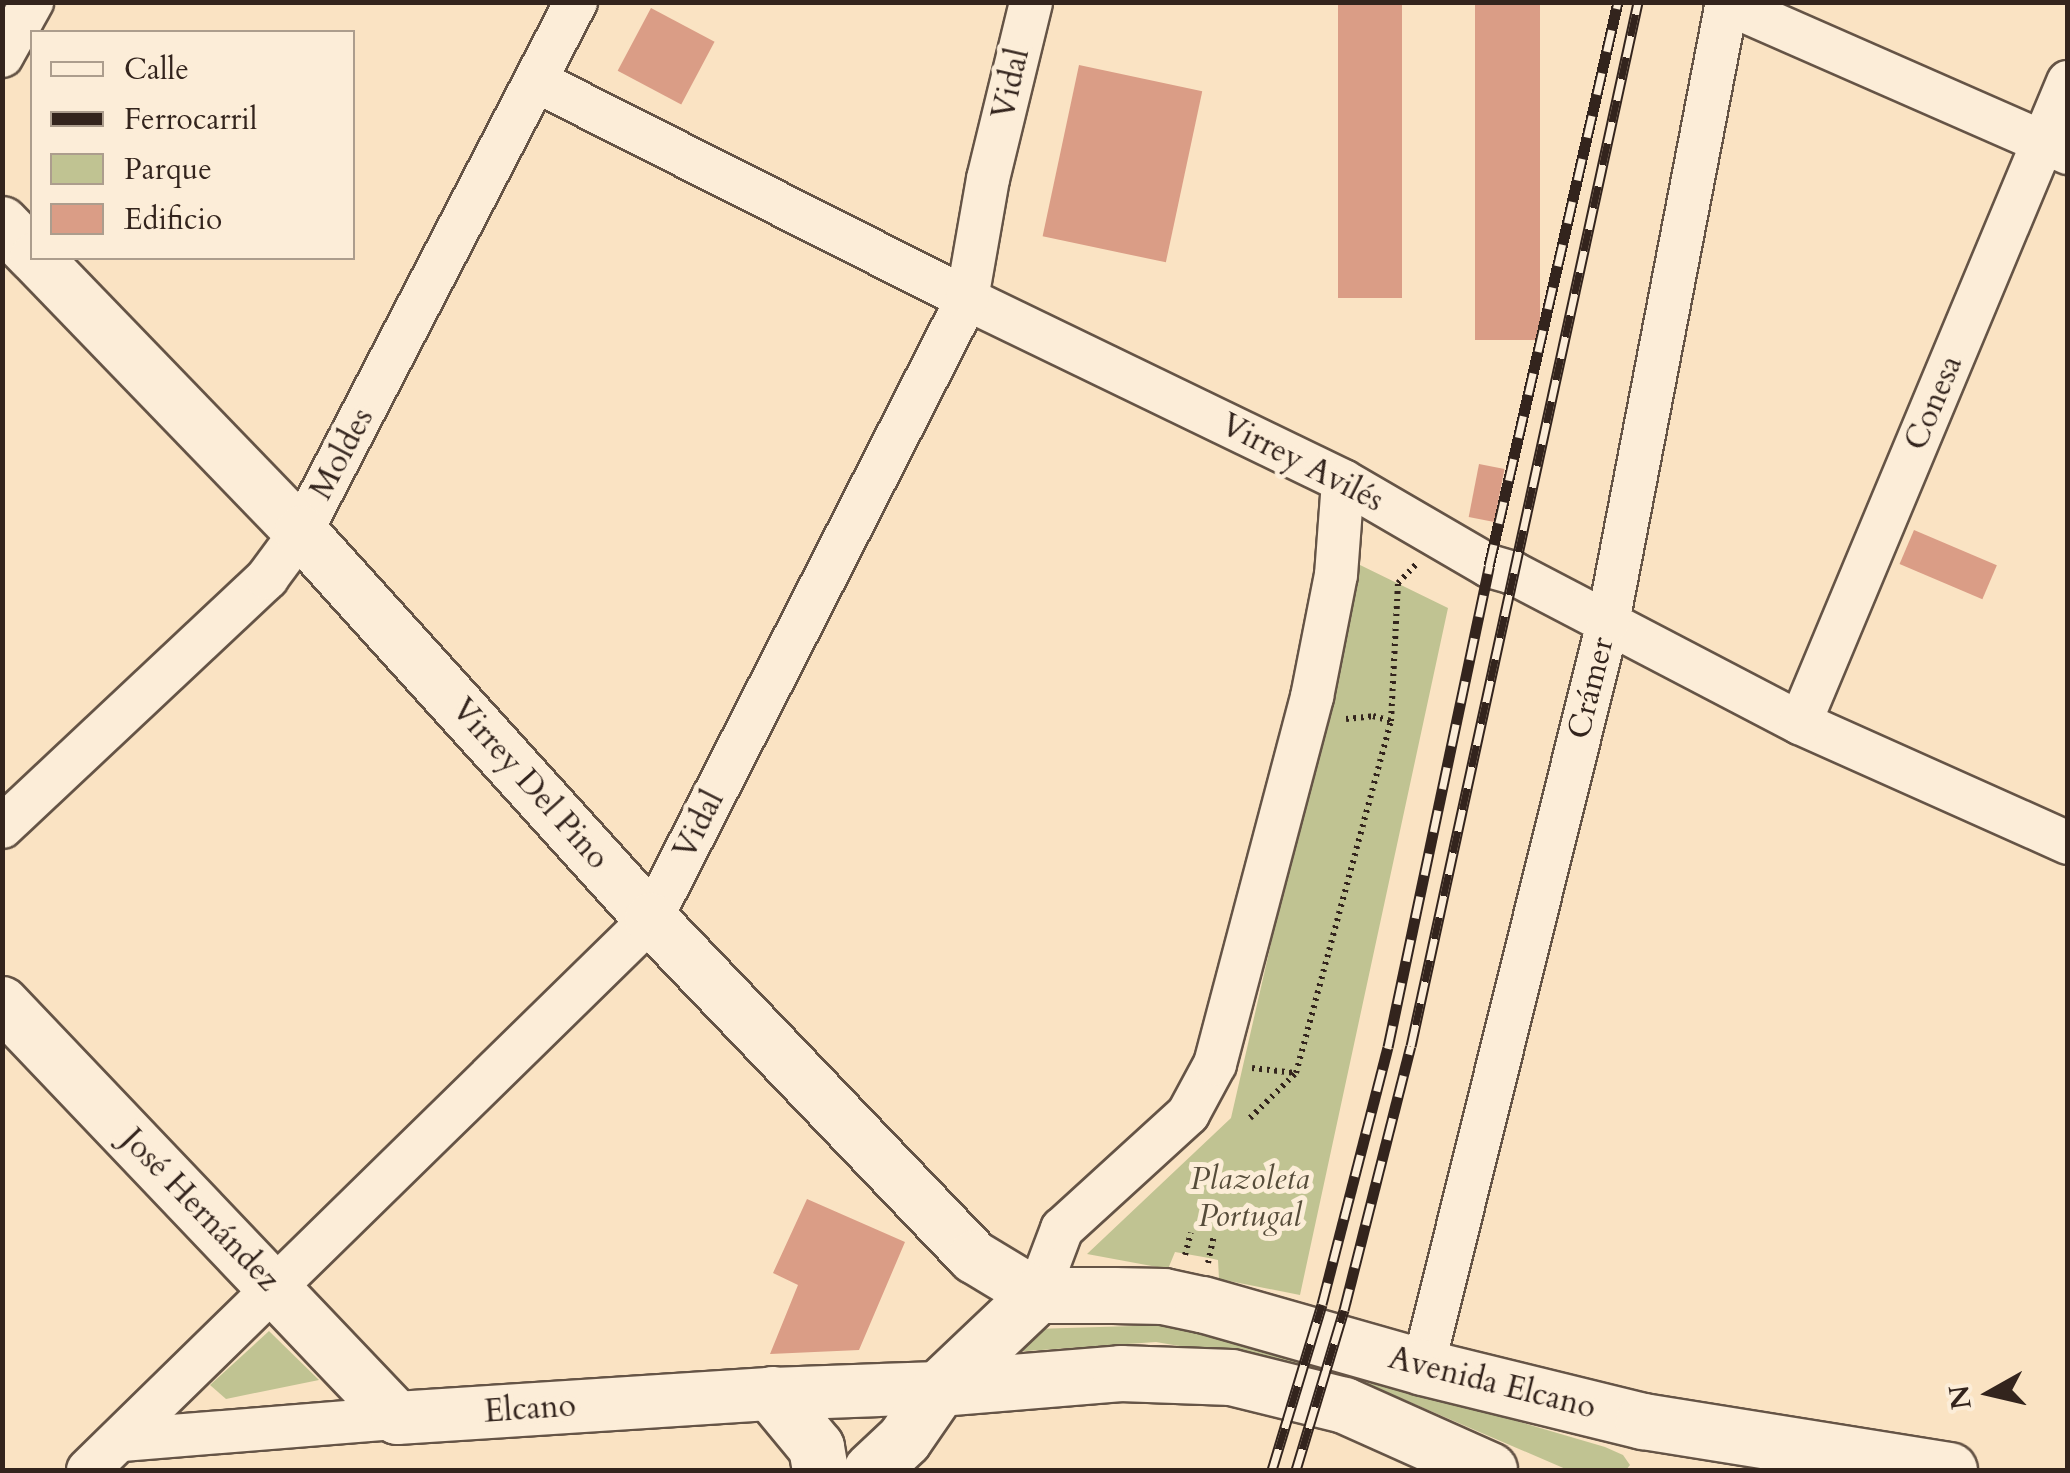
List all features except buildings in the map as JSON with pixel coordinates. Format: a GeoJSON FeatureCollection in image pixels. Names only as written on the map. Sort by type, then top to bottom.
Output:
{"type":"FeatureCollection","features":[{"type":"Feature","properties":{"kind":"main road","name":"Avenida Elcano"},"geometry":{"type":"LineString","coordinates":[[1037,1295],[1163,1296],[1423,1367],[1646,1446],[1744,1436],[1949,1470]]}},
{"type":"Feature","properties":{"kind":"main road"},"geometry":{"type":"LineString","coordinates":[[871,1470],[904,1439],[939,1388],[1037,1295]]}},
{"type":"Feature","properties":{"kind":"main road","name":"Avenida Elcano"},"geometry":{"type":"LineString","coordinates":[[939,1388],[1120,1374],[1231,1377],[1344,1405],[1470,1466]]}},
{"type":"Feature","properties":{"kind":"main road"},"geometry":{"type":"LineString","coordinates":[[772,1394],[816,1448],[820,1470]]}},
{"type":"Feature","properties":{"kind":"main road"},"geometry":{"type":"LineString","coordinates":[[1702,1470],[1717,1453],[1744,1436]]}},
{"type":"Feature","properties":{"kind":"street"},"geometry":{"type":"LineString","coordinates":[[2,56],[32,2]]}},
{"type":"Feature","properties":{"kind":"street","name":"Moldes"},"geometry":{"type":"LineString","coordinates":[[2,827],[267,578],[301,532],[576,2]]}},
{"type":"Feature","properties":{"kind":"street","name":"Vidal"},"geometry":{"type":"LineString","coordinates":[[88,1470],[651,919],[967,300],[988,180],[1032,2]]}},
{"type":"Feature","properties":{"kind":"street"},"geometry":{"type":"LineString","coordinates":[[1726,3],[2056,147]]}},
{"type":"Feature","properties":{"kind":"street","name":"Crámer"},"geometry":{"type":"LineString","coordinates":[[1423,1367],[1608,622],[1726,3]]}},
{"type":"Feature","properties":{"kind":"street","name":"Virrey Avilés"},"geometry":{"type":"LineString","coordinates":[[536,80],[967,300],[1343,481],[1489,566],[1513,573],[1800,723],[2068,843]]}},
{"type":"Feature","properties":{"kind":"street","name":"Conesa"},"geometry":{"type":"LineString","coordinates":[[1800,723],[2056,147],[2068,82]]}},
{"type":"Feature","properties":{"kind":"street","name":"Virrey Del Pino"},"geometry":{"type":"LineString","coordinates":[[2,222],[30,252]]}},
{"type":"Feature","properties":{"kind":"street","name":"Virrey Del Pino"},"geometry":{"type":"LineString","coordinates":[[38,260],[301,532],[651,919],[974,1257],[1037,1295]]}},
{"type":"Feature","properties":{"kind":"street"},"geometry":{"type":"LineString","coordinates":[[1037,1295],[1062,1229],[1188,1114],[1214,1064],[1312,697],[1336,574],[1343,481]]}},
{"type":"Feature","properties":{"kind":"street","name":"José Hernández"},"geometry":{"type":"LineString","coordinates":[[2,1003],[397,1418]]}},
{"type":"Feature","properties":{"kind":"street","name":"Elcano"},"geometry":{"type":"LineString","coordinates":[[122,1440],[772,1394],[939,1388]]}},
{"type":"Feature","properties":{"kind":"path"},"geometry":{"type":"LineString","coordinates":[[1250,1118],[1296,1073],[1391,721],[1398,583],[1442,536]]}},
{"type":"Feature","properties":{"kind":"path"},"geometry":{"type":"LineString","coordinates":[[1373,716],[1391,721]]}},
{"type":"Feature","properties":{"kind":"path"},"geometry":{"type":"LineString","coordinates":[[1186,1254],[1190,1233]]}},
{"type":"Feature","properties":{"kind":"path"},"geometry":{"type":"LineString","coordinates":[[1209,1258],[1214,1235]]}},
{"type":"Feature","properties":{"kind":"green space","name":"Plazoleta Portugal"},"geometry":{"type":"Polygon","coordinates":[[[1358,564],[1448,608],[1300,1295],[1219,1279],[1218,1260],[1209,1258],[1175,1252],[1168,1269],[1087,1254],[1231,1118],[1358,564]]]}},
{"type":"Feature","properties":{"kind":"green space"},"geometry":{"type":"Polygon","coordinates":[[[1167,1325],[1279,1351],[1605,1447],[1623,1455],[1630,1465],[1626,1470],[1568,1470],[1398,1397],[1274,1362],[1156,1342],[1000,1353],[1033,1329],[1167,1325]]]}},
{"type":"Feature","properties":{"kind":"green space"},"geometry":{"type":"Polygon","coordinates":[[[269,1331],[319,1380],[226,1399],[210,1385],[269,1331]]]}},
{"type":"Feature","properties":{"kind":"railway"},"geometry":{"type":"LineString","coordinates":[[1272,1470],[1322,1304],[1388,1047],[1489,566],[1618,2]]}},
{"type":"Feature","properties":{"kind":"railway"},"geometry":{"type":"LineString","coordinates":[[1296,1470],[1344,1310],[1411,1046],[1638,2]]}}]}
